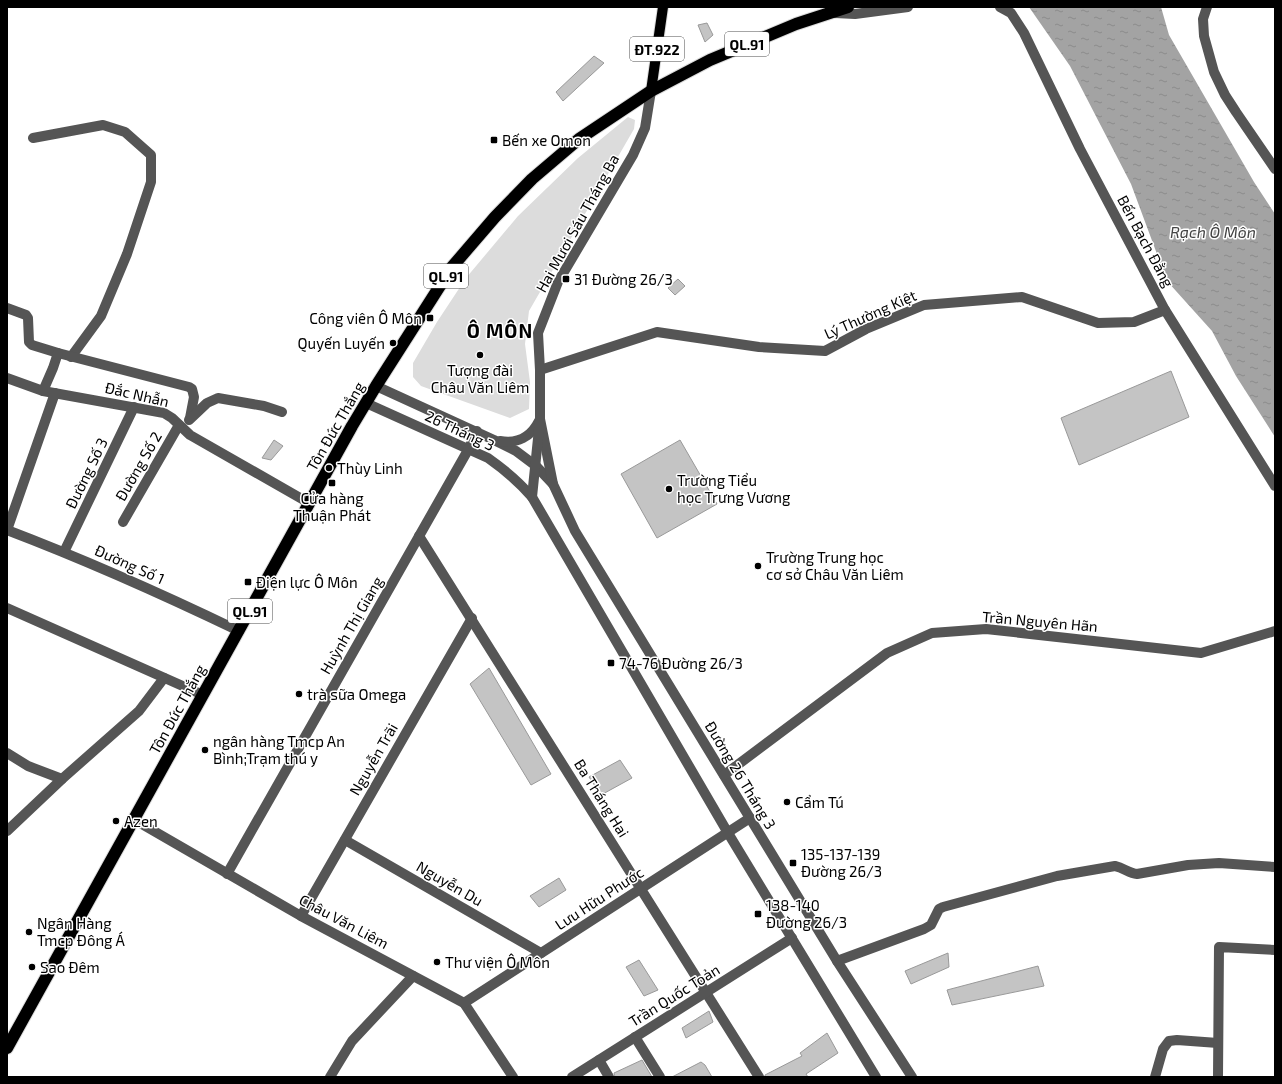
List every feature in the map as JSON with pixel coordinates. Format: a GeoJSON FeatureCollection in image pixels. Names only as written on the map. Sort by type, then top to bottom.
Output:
{"type":"FeatureCollection","features":[{"type":"Feature","properties":{"kind":"highway","name":"Tôn Đức Thắng"},"geometry":{"type":"LineString","coordinates":[[7,1048],[309,503],[376,386],[452,267],[495,217],[532,179],[578,139],[651,91],[710,60],[796,24],[848,7]]}},
{"type":"Feature","properties":{"kind":"main road","name":"ĐT.922"},"geometry":{"type":"LineString","coordinates":[[651,91],[663,7]]}},
{"type":"Feature","properties":{"kind":"street"},"geometry":{"type":"LineString","coordinates":[[829,13],[856,14],[908,7]]}},
{"type":"Feature","properties":{"kind":"street","name":"Bến Bạch Đằng"},"geometry":{"type":"LineString","coordinates":[[1000,7],[1011,13],[1024,33],[1080,149],[1165,310],[1275,486]]}},
{"type":"Feature","properties":{"kind":"street"},"geometry":{"type":"LineString","coordinates":[[1207,7],[1202,19],[1204,36],[1214,72],[1236,112],[1275,169]]}},
{"type":"Feature","properties":{"kind":"street","name":"Hai Mươi Sáu Tháng Ba"},"geometry":{"type":"LineString","coordinates":[[532,497],[540,419],[538,333],[558,282],[632,155],[645,128],[651,91]]}},
{"type":"Feature","properties":{"kind":"street"},"geometry":{"type":"LineString","coordinates":[[33,138],[103,125],[125,132],[151,155],[151,182],[127,254],[101,316],[71,357]]}},
{"type":"Feature","properties":{"kind":"street","name":"Lý Thường Kiệt"},"geometry":{"type":"LineString","coordinates":[[540,370],[657,332],[760,347],[825,351],[866,329],[924,305],[1022,297],[1098,323],[1134,322],[1165,310]]}},
{"type":"Feature","properties":{"kind":"street"},"geometry":{"type":"LineString","coordinates":[[7,308],[22,313],[28,318],[29,342],[32,345],[58,354],[189,387],[192,389],[194,397],[190,418]]}},
{"type":"Feature","properties":{"kind":"street"},"geometry":{"type":"LineString","coordinates":[[43,391],[58,354]]}},
{"type":"Feature","properties":{"kind":"street","name":"Đắc Nhẫn"},"geometry":{"type":"LineString","coordinates":[[7,378],[43,391],[164,413],[172,418],[190,436],[309,503]]}},
{"type":"Feature","properties":{"kind":"street","name":"26 Tháng 3"},"geometry":{"type":"LineString","coordinates":[[376,386],[516,451],[536,466],[553,484]]}},
{"type":"Feature","properties":{"kind":"street"},"geometry":{"type":"LineString","coordinates":[[7,530],[55,393]]}},
{"type":"Feature","properties":{"kind":"street"},"geometry":{"type":"LineString","coordinates":[[190,418],[207,403],[218,398],[264,406],[282,412]]}},
{"type":"Feature","properties":{"kind":"street","name":"26 Tháng 3"},"geometry":{"type":"LineString","coordinates":[[366,403],[488,458],[520,483],[532,497]]}},
{"type":"Feature","properties":{"kind":"street","name":"Đường Số 3"},"geometry":{"type":"LineString","coordinates":[[64,552],[134,407]]}},
{"type":"Feature","properties":{"kind":"street","name":"Đường Số 2"},"geometry":{"type":"LineString","coordinates":[[123,522],[181,426],[190,418]]}},
{"type":"Feature","properties":{"kind":"street","name":"Hai Mươi Sáu Tháng Ba"},"geometry":{"type":"LineString","coordinates":[[540,419],[553,484]]}},
{"type":"Feature","properties":{"kind":"street","name":"26 Tháng 3"},"geometry":{"type":"LineString","coordinates":[[494,440],[514,442],[524,438],[536,428],[540,419]]}},
{"type":"Feature","properties":{"kind":"street","name":"Huỳnh Thị Giang"},"geometry":{"type":"LineString","coordinates":[[227,874],[468,450],[476,432]]}},
{"type":"Feature","properties":{"kind":"street","name":"Đường 26 Tháng 3"},"geometry":{"type":"LineString","coordinates":[[553,484],[575,531],[837,961],[912,1077]]}},
{"type":"Feature","properties":{"kind":"street"},"geometry":{"type":"LineString","coordinates":[[532,497],[728,833],[876,1077]]}},
{"type":"Feature","properties":{"kind":"street","name":"Đường Số 1"},"geometry":{"type":"LineString","coordinates":[[7,530],[64,552],[167,596],[239,631]]}},
{"type":"Feature","properties":{"kind":"street","name":"Ba Tháng Hai"},"geometry":{"type":"LineString","coordinates":[[419,536],[472,618],[759,1077]]}},
{"type":"Feature","properties":{"kind":"street"},"geometry":{"type":"LineString","coordinates":[[7,608],[203,695]]}},
{"type":"Feature","properties":{"kind":"street","name":"Nguyễn Trãi"},"geometry":{"type":"LineString","coordinates":[[301,916],[472,618]]}},
{"type":"Feature","properties":{"kind":"street","name":"Trần Nguyên Hãn"},"geometry":{"type":"LineString","coordinates":[[724,775],[888,653],[932,633],[986,630],[1201,652],[1275,631]]}},
{"type":"Feature","properties":{"kind":"street"},"geometry":{"type":"LineString","coordinates":[[7,831],[62,779],[139,711],[164,678]]}},
{"type":"Feature","properties":{"kind":"street"},"geometry":{"type":"LineString","coordinates":[[7,753],[28,766],[62,779]]}},
{"type":"Feature","properties":{"kind":"street","name":"Lưu Hữu Phước"},"geometry":{"type":"LineString","coordinates":[[464,1002],[750,818]]}},
{"type":"Feature","properties":{"kind":"street","name":"Châu Văn Liêm"},"geometry":{"type":"LineString","coordinates":[[133,819],[301,916],[464,1002],[513,1077]]}},
{"type":"Feature","properties":{"kind":"street","name":"Nguyễn Du"},"geometry":{"type":"LineString","coordinates":[[345,840],[542,953]]}},
{"type":"Feature","properties":{"kind":"street"},"geometry":{"type":"LineString","coordinates":[[837,961],[924,929],[931,925],[939,910],[943,907],[1057,876],[1115,866],[1137,874],[1188,865],[1218,863],[1275,867]]}},
{"type":"Feature","properties":{"kind":"street","name":"Trần Quốc Toản"},"geometry":{"type":"LineString","coordinates":[[572,1077],[792,938]]}},
{"type":"Feature","properties":{"kind":"street"},"geometry":{"type":"LineString","coordinates":[[1218,1077],[1219,948],[1275,950]]}},
{"type":"Feature","properties":{"kind":"street"},"geometry":{"type":"LineString","coordinates":[[330,1077],[352,1041],[413,976]]}},
{"type":"Feature","properties":{"kind":"street"},"geometry":{"type":"LineString","coordinates":[[635,1037],[660,1077]]}},
{"type":"Feature","properties":{"kind":"street"},"geometry":{"type":"LineString","coordinates":[[1156,1077],[1163,1049],[1169,1042],[1177,1040],[1218,1043]]}},
{"type":"Feature","properties":{"kind":"street"},"geometry":{"type":"LineString","coordinates":[[598,1060],[609,1077]]}},
{"type":"Feature","properties":{"kind":"shaded area"},"geometry":{"type":"Polygon","coordinates":[[[628,117],[635,120],[634,129],[529,311],[525,344],[530,382],[529,409],[510,418],[421,386],[413,377],[413,363],[437,322],[466,278],[518,216],[578,158],[628,117]]]}},
{"type":"Feature","properties":{"kind":"water","name":"Rạch Ô Môn"},"geometry":{"type":"Polygon","coordinates":[[[1029,7],[1161,7],[1169,35],[1254,182],[1275,214],[1275,437],[1236,376],[1212,331],[1167,281],[1131,184],[1070,66],[1029,7]]]}},
{"type":"Feature","properties":{"kind":"building"},"geometry":{"type":"Polygon","coordinates":[[[707,23],[713,35],[705,42],[698,25],[707,23]]]}},
{"type":"Feature","properties":{"kind":"building"},"geometry":{"type":"Polygon","coordinates":[[[594,56],[604,63],[563,101],[556,92],[594,56]]]}},
{"type":"Feature","properties":{"kind":"building"},"geometry":{"type":"Polygon","coordinates":[[[678,279],[685,286],[675,295],[668,288],[678,279]]]}},
{"type":"Feature","properties":{"kind":"building"},"geometry":{"type":"Polygon","coordinates":[[[1171,371],[1189,417],[1079,465],[1061,418],[1171,371]]]}},
{"type":"Feature","properties":{"kind":"building"},"geometry":{"type":"Polygon","coordinates":[[[274,440],[283,446],[271,460],[262,458],[274,440]]]}},
{"type":"Feature","properties":{"kind":"building","name":"Trường Tiểu học Trưng Vương"},"geometry":{"type":"Polygon","coordinates":[[[680,440],[717,504],[657,538],[621,474],[680,440]]]}},
{"type":"Feature","properties":{"kind":"building"},"geometry":{"type":"Polygon","coordinates":[[[489,668],[551,774],[531,785],[470,684],[489,668]]]}},
{"type":"Feature","properties":{"kind":"building"},"geometry":{"type":"Polygon","coordinates":[[[620,760],[632,778],[601,795],[589,777],[620,760]]]}},
{"type":"Feature","properties":{"kind":"building"},"geometry":{"type":"Polygon","coordinates":[[[559,878],[566,890],[539,907],[530,896],[559,878]]]}},
{"type":"Feature","properties":{"kind":"building"},"geometry":{"type":"Polygon","coordinates":[[[948,953],[949,967],[911,984],[905,971],[948,953]]]}},
{"type":"Feature","properties":{"kind":"building"},"geometry":{"type":"Polygon","coordinates":[[[639,960],[658,990],[644,996],[626,967],[639,960]]]}},
{"type":"Feature","properties":{"kind":"building"},"geometry":{"type":"Polygon","coordinates":[[[1038,966],[1044,986],[952,1005],[947,990],[1038,966]]]}},
{"type":"Feature","properties":{"kind":"building"},"geometry":{"type":"Polygon","coordinates":[[[709,1011],[713,1022],[686,1038],[682,1028],[709,1011]]]}},
{"type":"Feature","properties":{"kind":"building"},"geometry":{"type":"Polygon","coordinates":[[[827,1033],[838,1053],[806,1074],[808,1077],[765,1077],[765,1075],[802,1056],[800,1053],[827,1033]]]}},
{"type":"Feature","properties":{"kind":"building"},"geometry":{"type":"Polygon","coordinates":[[[642,1060],[652,1077],[615,1077],[614,1073],[642,1060]]]}},
{"type":"Feature","properties":{"kind":"building"},"geometry":{"type":"Polygon","coordinates":[[[701,1062],[705,1065],[712,1077],[672,1077],[701,1062]]]}},
{"type":"Feature","properties":{"kind":"place","name":"Bến xe Omon"},"geometry":{"type":"Point","coordinates":[494,140]}},
{"type":"Feature","properties":{"kind":"place","name":"31 Đường 26/3"},"geometry":{"type":"Point","coordinates":[566,279]}},
{"type":"Feature","properties":{"kind":"place","name":"Công viên Ô Môn"},"geometry":{"type":"Point","coordinates":[430,318]}},
{"type":"Feature","properties":{"kind":"place","name":"Quyến Luyến"},"geometry":{"type":"Point","coordinates":[393,343]}},
{"type":"Feature","properties":{"kind":"place","name":"Tượng đài Châu Văn Liêm"},"geometry":{"type":"Point","coordinates":[480,355]}},
{"type":"Feature","properties":{"kind":"place","name":"Thùy Linh"},"geometry":{"type":"Point","coordinates":[329,468]}},
{"type":"Feature","properties":{"kind":"place","name":"Cửa hàng Thuận Phát"},"geometry":{"type":"Point","coordinates":[332,483]}},
{"type":"Feature","properties":{"kind":"place","name":"Trường Tiểu học Trưng Vương"},"geometry":{"type":"Point","coordinates":[669,489]}},
{"type":"Feature","properties":{"kind":"place","name":"Trường Trung học cơ sở Châu Văn Liêm"},"geometry":{"type":"Point","coordinates":[758,566]}},
{"type":"Feature","properties":{"kind":"place","name":"Điện lực Ô Môn"},"geometry":{"type":"Point","coordinates":[248,582]}},
{"type":"Feature","properties":{"kind":"place","name":"74-76 Đường 26/3"},"geometry":{"type":"Point","coordinates":[611,663]}},
{"type":"Feature","properties":{"kind":"place","name":"trà sữa Omega"},"geometry":{"type":"Point","coordinates":[299,694]}},
{"type":"Feature","properties":{"kind":"place","name":"ngân hàng Tmcp An Bình;Trạm thú y"},"geometry":{"type":"Point","coordinates":[205,750]}},
{"type":"Feature","properties":{"kind":"place","name":"Cẩm Tú"},"geometry":{"type":"Point","coordinates":[787,802]}},
{"type":"Feature","properties":{"kind":"place","name":"Azen"},"geometry":{"type":"Point","coordinates":[116,821]}},
{"type":"Feature","properties":{"kind":"place","name":"135-137-139 Đường 26/3"},"geometry":{"type":"Point","coordinates":[793,863]}},
{"type":"Feature","properties":{"kind":"place","name":"138-140 Đường 26/3"},"geometry":{"type":"Point","coordinates":[758,914]}},
{"type":"Feature","properties":{"kind":"place","name":"Ngân Hàng Tmcp Đông Á"},"geometry":{"type":"Point","coordinates":[29,932]}},
{"type":"Feature","properties":{"kind":"place","name":"Thư viện Ô Môn"},"geometry":{"type":"Point","coordinates":[437,962]}},
{"type":"Feature","properties":{"kind":"place","name":"Sao Đêm"},"geometry":{"type":"Point","coordinates":[32,967]}},
{"type":"Feature","properties":{"kind":"district","name":"Ô MÔN"},"geometry":{"type":"Point","coordinates":[500,330]}}]}
